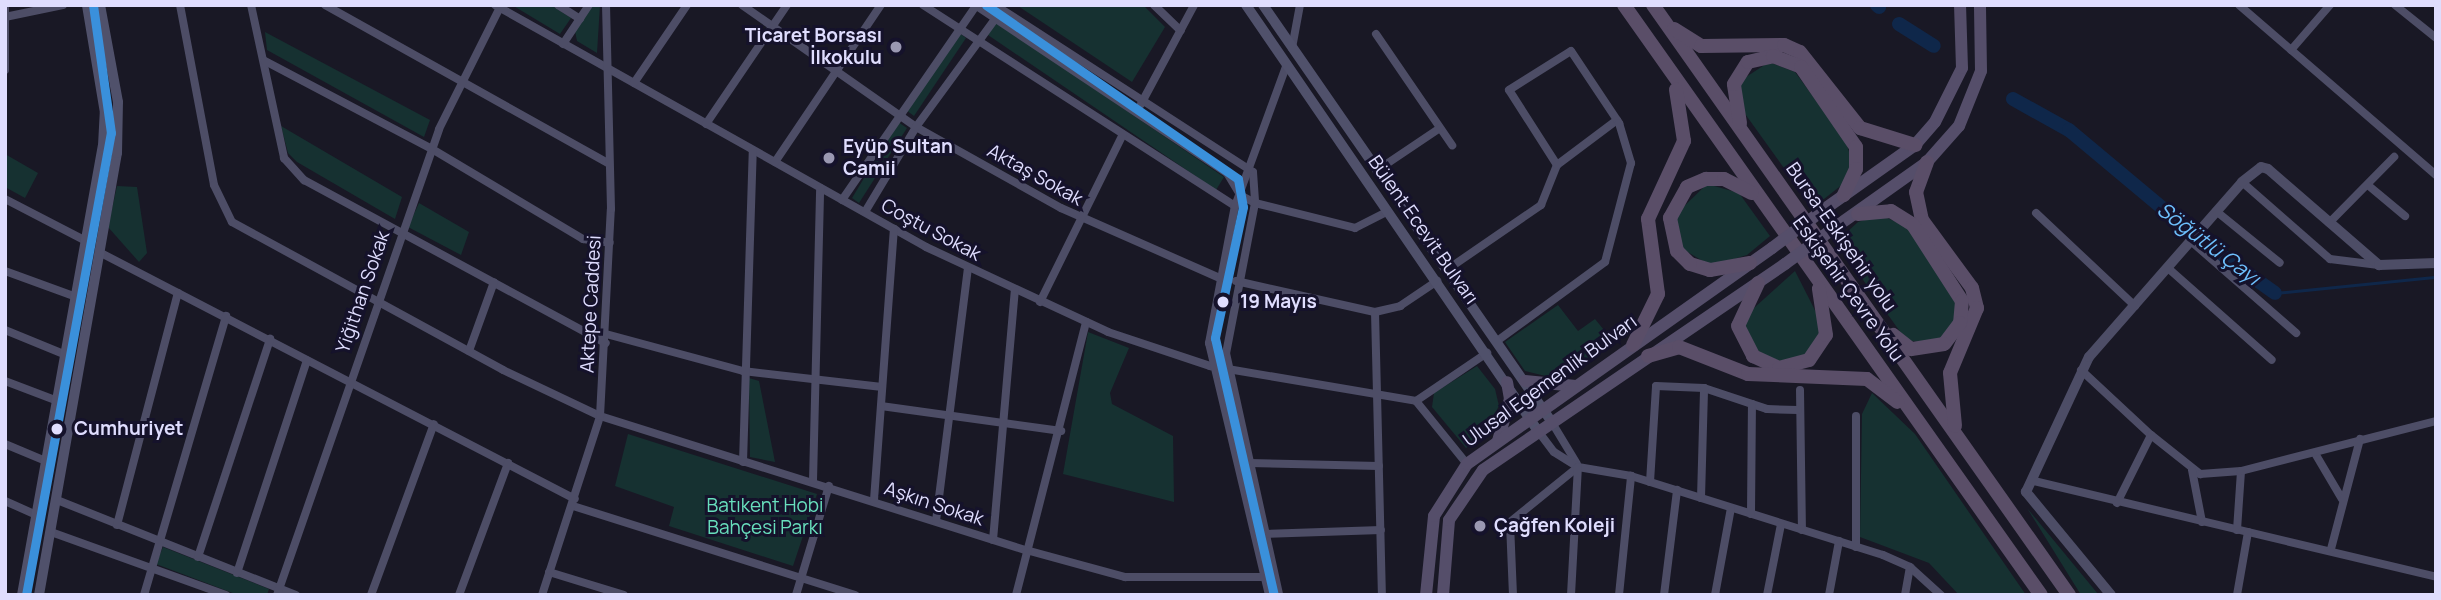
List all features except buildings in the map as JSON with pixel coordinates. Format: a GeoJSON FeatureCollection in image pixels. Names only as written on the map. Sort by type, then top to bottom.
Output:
{"type":"FeatureCollection","features":[{"type":"Feature","properties":{"kind":"highway","name":"Eskişehir Çevre Yolu"},"geometry":{"type":"LineString","coordinates":[[1624,5],[1756,196],[1941,449],[2041,595]]}},
{"type":"Feature","properties":{"kind":"highway","name":"Bursa-Eskişehir yolu"},"geometry":{"type":"LineString","coordinates":[[1653,5],[2069,595]]}},
{"type":"Feature","properties":{"kind":"highway"},"geometry":{"type":"LineString","coordinates":[[1667,25],[1701,46],[1784,45],[1800,52],[1860,128],[1915,145]]}},
{"type":"Feature","properties":{"kind":"highway"},"geometry":{"type":"LineString","coordinates":[[1748,140],[1733,94],[1737,75],[1756,58],[1789,60],[1801,67],[1856,147],[1856,169],[1844,195]]}},
{"type":"Feature","properties":{"kind":"highway"},"geometry":{"type":"LineString","coordinates":[[1633,345],[1658,294],[1650,206],[1684,141],[1682,105],[1667,66]]}},
{"type":"Feature","properties":{"kind":"highway"},"geometry":{"type":"LineString","coordinates":[[1927,162],[1916,192],[1922,220],[1972,288],[1977,308],[1949,381],[1958,437]]}},
{"type":"Feature","properties":{"kind":"highway"},"geometry":{"type":"LineString","coordinates":[[1750,263],[1710,270],[1690,264],[1677,251],[1670,218],[1687,187],[1706,179],[1724,179],[1756,196]]}},
{"type":"Feature","properties":{"kind":"highway"},"geometry":{"type":"LineString","coordinates":[[1858,214],[1891,211],[1913,225],[1962,301],[1954,335],[1932,350],[1911,349],[1874,318]]}},
{"type":"Feature","properties":{"kind":"highway"},"geometry":{"type":"LineString","coordinates":[[1758,283],[1740,312],[1742,342],[1760,361],[1789,368],[1809,360],[1826,335],[1815,278]]}},
{"type":"Feature","properties":{"kind":"highway"},"geometry":{"type":"LineString","coordinates":[[1648,356],[1679,347],[1765,377],[1867,379],[1882,387],[1941,449]]}},
{"type":"Feature","properties":{"kind":"main road"},"geometry":{"type":"LineString","coordinates":[[22,595],[48,462],[105,113],[87,5]]}},
{"type":"Feature","properties":{"kind":"main road"},"geometry":{"type":"LineString","coordinates":[[39,595],[120,122],[100,5]]}},
{"type":"Feature","properties":{"kind":"main road","name":"Bülent Ecevit Bulvarı"},"geometry":{"type":"LineString","coordinates":[[1246,5],[1507,382],[1538,431]]}},
{"type":"Feature","properties":{"kind":"main road","name":"Bülent Ecevit Bulvarı"},"geometry":{"type":"LineString","coordinates":[[1262,5],[1379,169],[1548,415]]}},
{"type":"Feature","properties":{"kind":"main road","name":"Ulusal Egemenlik Bulvarı"},"geometry":{"type":"LineString","coordinates":[[1443,595],[1444,544],[1462,492],[1538,431],[1548,415],[1576,386],[1915,145],[1952,96],[1962,68],[1960,5]]}},
{"type":"Feature","properties":{"kind":"main road","name":"Ulusal Egemenlik Bulvarı"},"geometry":{"type":"LineString","coordinates":[[1426,595],[1434,516],[1467,464],[1531,419],[1548,415],[1648,356],[1758,283],[1858,214],[1927,162],[1952,136],[1974,96],[1985,37],[1980,5]]}},
{"type":"Feature","properties":{"kind":"main road"},"geometry":{"type":"LineString","coordinates":[[1525,381],[1576,386]]}},
{"type":"Feature","properties":{"kind":"main road"},"geometry":{"type":"LineString","coordinates":[[1499,441],[1510,398],[1507,382]]}},
{"type":"Feature","properties":{"kind":"street"},"geometry":{"type":"LineString","coordinates":[[5,70],[6,14],[63,5]]}},
{"type":"Feature","properties":{"kind":"street","name":"Aşkın Sokak"},"geometry":{"type":"LineString","coordinates":[[180,5],[214,185],[232,222],[469,351],[600,416],[874,500],[1026,551],[1125,577],[1265,577]]}},
{"type":"Feature","properties":{"kind":"street"},"geometry":{"type":"LineString","coordinates":[[251,5],[284,158],[304,180],[606,339],[743,371],[882,387]]}},
{"type":"Feature","properties":{"kind":"street"},"geometry":{"type":"LineString","coordinates":[[325,5],[609,164]]}},
{"type":"Feature","properties":{"kind":"street"},"geometry":{"type":"LineString","coordinates":[[558,5],[580,19]]}},
{"type":"Feature","properties":{"kind":"street"},"geometry":{"type":"LineString","coordinates":[[563,44],[589,5]]}},
{"type":"Feature","properties":{"kind":"street","name":"Aktepe Caddesi"},"geometry":{"type":"LineString","coordinates":[[542,595],[600,416],[610,243],[610,69],[606,5]]}},
{"type":"Feature","properties":{"kind":"street"},"geometry":{"type":"LineString","coordinates":[[634,83],[687,5]]}},
{"type":"Feature","properties":{"kind":"street","name":"Aktaş Sokak"},"geometry":{"type":"LineString","coordinates":[[742,5],[916,127],[1083,219],[1220,278]]}},
{"type":"Feature","properties":{"kind":"street"},"geometry":{"type":"LineString","coordinates":[[706,124],[787,5]]}},
{"type":"Feature","properties":{"kind":"street"},"geometry":{"type":"LineString","coordinates":[[775,162],[881,5]]}},
{"type":"Feature","properties":{"kind":"street"},"geometry":{"type":"LineString","coordinates":[[923,5],[1235,206]]}},
{"type":"Feature","properties":{"kind":"street"},"geometry":{"type":"LineString","coordinates":[[995,5],[1007,9],[1141,104],[1253,172]]}},
{"type":"Feature","properties":{"kind":"street"},"geometry":{"type":"LineString","coordinates":[[1154,5],[1181,31]]}},
{"type":"Feature","properties":{"kind":"street"},"geometry":{"type":"LineString","coordinates":[[1141,104],[1194,5]]}},
{"type":"Feature","properties":{"kind":"street"},"geometry":{"type":"LineString","coordinates":[[1292,48],[1300,5]]}},
{"type":"Feature","properties":{"kind":"street"},"geometry":{"type":"LineString","coordinates":[[2239,5],[2436,175]]}},
{"type":"Feature","properties":{"kind":"street"},"geometry":{"type":"LineString","coordinates":[[2291,50],[2330,5]]}},
{"type":"Feature","properties":{"kind":"street"},"geometry":{"type":"LineString","coordinates":[[2395,5],[2436,38]]}},
{"type":"Feature","properties":{"kind":"street","name":"Yiğithan Sokak"},"geometry":{"type":"LineString","coordinates":[[278,591],[351,384],[377,300],[432,149],[461,80],[499,6]]}},
{"type":"Feature","properties":{"kind":"street","name":"Coştu Sokak"},"geometry":{"type":"LineString","coordinates":[[499,6],[894,229],[968,268],[1086,323],[1219,367],[1416,401]]}},
{"type":"Feature","properties":{"kind":"street"},"geometry":{"type":"LineString","coordinates":[[842,200],[898,114],[975,6],[1227,173],[1240,195],[1255,202],[1355,228],[1388,211]]}},
{"type":"Feature","properties":{"kind":"street"},"geometry":{"type":"LineString","coordinates":[[865,212],[916,127],[995,19]]}},
{"type":"Feature","properties":{"kind":"street"},"geometry":{"type":"LineString","coordinates":[[1376,34],[1452,145]]}},
{"type":"Feature","properties":{"kind":"street"},"geometry":{"type":"LineString","coordinates":[[1497,341],[1605,262],[1630,163],[1617,120],[1571,51],[1509,90],[1557,165]]}},
{"type":"Feature","properties":{"kind":"street"},"geometry":{"type":"LineString","coordinates":[[265,61],[432,149],[583,239],[610,243]]}},
{"type":"Feature","properties":{"kind":"street"},"geometry":{"type":"LineString","coordinates":[[1269,595],[1219,367],[1220,278],[1235,206],[1253,172],[1287,64]]}},
{"type":"Feature","properties":{"kind":"street"},"geometry":{"type":"LineString","coordinates":[[1448,269],[1541,205],[1557,165],[1617,120]]}},
{"type":"Feature","properties":{"kind":"street"},"geometry":{"type":"LineString","coordinates":[[1379,169],[1440,128]]}},
{"type":"Feature","properties":{"kind":"street"},"geometry":{"type":"LineString","coordinates":[[1041,302],[1123,134]]}},
{"type":"Feature","properties":{"kind":"street"},"geometry":{"type":"LineString","coordinates":[[743,461],[743,371],[753,150]]}},
{"type":"Feature","properties":{"kind":"street"},"geometry":{"type":"LineString","coordinates":[[2329,223],[2369,186],[2394,157]]}},
{"type":"Feature","properties":{"kind":"street"},"geometry":{"type":"LineString","coordinates":[[2111,595],[2026,492],[2034,481],[2081,370],[2193,243],[2216,211],[2242,182],[2261,167],[2268,169],[2379,265]]}},
{"type":"Feature","properties":{"kind":"street"},"geometry":{"type":"LineString","coordinates":[[1253,172],[1255,202],[1219,367],[1249,463],[1279,595]]}},
{"type":"Feature","properties":{"kind":"street"},"geometry":{"type":"LineString","coordinates":[[2242,182],[2330,259],[2379,265],[2436,263]]}},
{"type":"Feature","properties":{"kind":"street"},"geometry":{"type":"LineString","coordinates":[[2369,186],[2405,216]]}},
{"type":"Feature","properties":{"kind":"street"},"geometry":{"type":"LineString","coordinates":[[813,481],[820,188]]}},
{"type":"Feature","properties":{"kind":"street"},"geometry":{"type":"LineString","coordinates":[[5,199],[86,241]]}},
{"type":"Feature","properties":{"kind":"street"},"geometry":{"type":"LineString","coordinates":[[2216,211],[2280,263]]}},
{"type":"Feature","properties":{"kind":"street"},"geometry":{"type":"LineString","coordinates":[[2036,213],[2135,306]]}},
{"type":"Feature","properties":{"kind":"street"},"geometry":{"type":"LineString","coordinates":[[874,500],[894,229]]}},
{"type":"Feature","properties":{"kind":"street"},"geometry":{"type":"LineString","coordinates":[[2193,243],[2296,333]]}},
{"type":"Feature","properties":{"kind":"street"},"geometry":{"type":"LineString","coordinates":[[99,252],[508,463],[574,503],[855,595]]}},
{"type":"Feature","properties":{"kind":"street"},"geometry":{"type":"LineString","coordinates":[[936,521],[968,268]]}},
{"type":"Feature","properties":{"kind":"street"},"geometry":{"type":"LineString","coordinates":[[2169,268],[2272,360]]}},
{"type":"Feature","properties":{"kind":"street"},"geometry":{"type":"LineString","coordinates":[[5,271],[76,298]]}},
{"type":"Feature","properties":{"kind":"street"},"geometry":{"type":"LineString","coordinates":[[1236,281],[1376,312],[1400,306],[1437,281]]}},
{"type":"Feature","properties":{"kind":"street"},"geometry":{"type":"LineString","coordinates":[[469,351],[494,282]]}},
{"type":"Feature","properties":{"kind":"street"},"geometry":{"type":"LineString","coordinates":[[993,540],[1001,425],[1015,291]]}},
{"type":"Feature","properties":{"kind":"street"},"geometry":{"type":"LineString","coordinates":[[117,524],[178,293]]}},
{"type":"Feature","properties":{"kind":"street"},"geometry":{"type":"LineString","coordinates":[[1376,312],[1373,394],[1379,466],[1382,595]]}},
{"type":"Feature","properties":{"kind":"street"},"geometry":{"type":"LineString","coordinates":[[144,595],[226,316]]}},
{"type":"Feature","properties":{"kind":"street"},"geometry":{"type":"LineString","coordinates":[[1016,595],[1061,431],[1086,323]]}},
{"type":"Feature","properties":{"kind":"street"},"geometry":{"type":"LineString","coordinates":[[5,330],[66,355]]}},
{"type":"Feature","properties":{"kind":"street"},"geometry":{"type":"LineString","coordinates":[[198,557],[270,339]]}},
{"type":"Feature","properties":{"kind":"street"},"geometry":{"type":"LineString","coordinates":[[1467,464],[1416,401],[1487,353]]}},
{"type":"Feature","properties":{"kind":"street"},"geometry":{"type":"LineString","coordinates":[[237,573],[307,360]]}},
{"type":"Feature","properties":{"kind":"street"},"geometry":{"type":"LineString","coordinates":[[2081,370],[2192,470],[2208,476],[2316,455],[2360,439],[2436,421]]}},
{"type":"Feature","properties":{"kind":"street"},"geometry":{"type":"LineString","coordinates":[[5,381],[58,401]]}},
{"type":"Feature","properties":{"kind":"street"},"geometry":{"type":"LineString","coordinates":[[1650,482],[1656,386],[1703,388],[1752,404],[1798,410]]}},
{"type":"Feature","properties":{"kind":"street"},"geometry":{"type":"LineString","coordinates":[[1701,498],[1703,388]]}},
{"type":"Feature","properties":{"kind":"street"},"geometry":{"type":"LineString","coordinates":[[1800,390],[1798,410],[1802,530]]}},
{"type":"Feature","properties":{"kind":"street"},"geometry":{"type":"LineString","coordinates":[[1751,514],[1752,404]]}},
{"type":"Feature","properties":{"kind":"street"},"geometry":{"type":"LineString","coordinates":[[881,406],[1001,425],[1061,431]]}},
{"type":"Feature","properties":{"kind":"street"},"geometry":{"type":"LineString","coordinates":[[1548,415],[1578,467],[1572,595]]}},
{"type":"Feature","properties":{"kind":"street"},"geometry":{"type":"LineString","coordinates":[[1856,416],[1856,547]]}},
{"type":"Feature","properties":{"kind":"street"},"geometry":{"type":"LineString","coordinates":[[371,595],[434,424]]}},
{"type":"Feature","properties":{"kind":"street","name":"Bülent Ecevit Bulvarı"},"geometry":{"type":"LineString","coordinates":[[1538,431],[1554,453],[1578,467]]}},
{"type":"Feature","properties":{"kind":"street"},"geometry":{"type":"LineString","coordinates":[[2117,503],[2151,435]]}},
{"type":"Feature","properties":{"kind":"street"},"geometry":{"type":"LineString","coordinates":[[2332,549],[2342,499],[2360,439]]}},
{"type":"Feature","properties":{"kind":"street"},"geometry":{"type":"LineString","coordinates":[[5,444],[48,462]]}},
{"type":"Feature","properties":{"kind":"street"},"geometry":{"type":"LineString","coordinates":[[2316,455],[2342,499]]}},
{"type":"Feature","properties":{"kind":"street"},"geometry":{"type":"LineString","coordinates":[[459,595],[508,463]]}},
{"type":"Feature","properties":{"kind":"street"},"geometry":{"type":"LineString","coordinates":[[1249,463],[1379,466]]}},
{"type":"Feature","properties":{"kind":"street"},"geometry":{"type":"LineString","coordinates":[[1513,595],[1510,522],[1578,467],[1631,476],[1839,541],[1910,567],[1941,595]]}},
{"type":"Feature","properties":{"kind":"street"},"geometry":{"type":"LineString","coordinates":[[2192,470],[2202,522]]}},
{"type":"Feature","properties":{"kind":"street"},"geometry":{"type":"LineString","coordinates":[[2237,530],[2241,471]]}},
{"type":"Feature","properties":{"kind":"street"},"geometry":{"type":"LineString","coordinates":[[1619,595],[1631,476]]}},
{"type":"Feature","properties":{"kind":"street"},"geometry":{"type":"LineString","coordinates":[[2034,481],[2117,503],[2332,549],[2436,577]]}},
{"type":"Feature","properties":{"kind":"street"},"geometry":{"type":"LineString","coordinates":[[796,595],[829,486]]}},
{"type":"Feature","properties":{"kind":"street"},"geometry":{"type":"LineString","coordinates":[[1664,595],[1677,490]]}},
{"type":"Feature","properties":{"kind":"street"},"geometry":{"type":"LineString","coordinates":[[57,500],[278,591],[296,595]]}},
{"type":"Feature","properties":{"kind":"street"},"geometry":{"type":"LineString","coordinates":[[5,501],[36,515]]}},
{"type":"Feature","properties":{"kind":"street"},"geometry":{"type":"LineString","coordinates":[[1715,595],[1731,508]]}},
{"type":"Feature","properties":{"kind":"street"},"geometry":{"type":"LineString","coordinates":[[1767,595],[1781,524]]}},
{"type":"Feature","properties":{"kind":"street"},"geometry":{"type":"LineString","coordinates":[[1265,534],[1381,530]]}},
{"type":"Feature","properties":{"kind":"street"},"geometry":{"type":"LineString","coordinates":[[51,532],[226,595]]}},
{"type":"Feature","properties":{"kind":"street"},"geometry":{"type":"LineString","coordinates":[[2237,595],[2248,532]]}},
{"type":"Feature","properties":{"kind":"street"},"geometry":{"type":"LineString","coordinates":[[1829,595],[1839,541]]}},
{"type":"Feature","properties":{"kind":"street"},"geometry":{"type":"LineString","coordinates":[[1905,595],[1910,567]]}},
{"type":"Feature","properties":{"kind":"street"},"geometry":{"type":"LineString","coordinates":[[549,572],[624,595]]}},
{"type":"Feature","properties":{"kind":"green space"},"geometry":{"type":"Polygon","coordinates":[[[512,5],[551,5],[571,18],[560,34],[512,5]]]}},
{"type":"Feature","properties":{"kind":"green space"},"geometry":{"type":"Polygon","coordinates":[[[592,5],[600,5],[597,53],[577,41],[575,31],[592,5]]]}},
{"type":"Feature","properties":{"kind":"green space"},"geometry":{"type":"Polygon","coordinates":[[[1143,5],[1165,27],[1132,82],[1018,6],[1143,5]]]}},
{"type":"Feature","properties":{"kind":"green space"},"geometry":{"type":"Polygon","coordinates":[[[996,22],[1224,177],[1216,190],[988,35],[996,22]]]}},
{"type":"Feature","properties":{"kind":"green space"},"geometry":{"type":"Polygon","coordinates":[[[265,32],[430,120],[424,137],[267,50],[265,32]]]}},
{"type":"Feature","properties":{"kind":"green space"},"geometry":{"type":"Polygon","coordinates":[[[958,32],[966,38],[914,116],[906,110],[958,32]]]}},
{"type":"Feature","properties":{"kind":"green space"},"geometry":{"type":"Polygon","coordinates":[[[1769,62],[1795,72],[1846,141],[1852,163],[1843,184],[1824,199],[1809,203],[1743,111],[1738,95],[1743,79],[1769,62]]]}},
{"type":"Feature","properties":{"kind":"green space"},"geometry":{"type":"Polygon","coordinates":[[[898,122],[907,128],[859,203],[852,198],[898,122]]]}},
{"type":"Feature","properties":{"kind":"green space"},"geometry":{"type":"Polygon","coordinates":[[[281,126],[402,197],[395,219],[297,162],[288,153],[281,126]]]}},
{"type":"Feature","properties":{"kind":"green space"},"geometry":{"type":"Polygon","coordinates":[[[5,154],[38,173],[25,198],[5,187],[5,154]]]}},
{"type":"Feature","properties":{"kind":"green space"},"geometry":{"type":"Polygon","coordinates":[[[1707,184],[1739,193],[1770,236],[1747,255],[1711,266],[1681,248],[1675,215],[1707,184]]]}},
{"type":"Feature","properties":{"kind":"green space"},"geometry":{"type":"Polygon","coordinates":[[[117,186],[137,187],[147,253],[139,262],[108,227],[117,186]]]}},
{"type":"Feature","properties":{"kind":"green space"},"geometry":{"type":"Polygon","coordinates":[[[419,203],[469,232],[461,255],[408,227],[419,203]]]}},
{"type":"Feature","properties":{"kind":"green space"},"geometry":{"type":"Polygon","coordinates":[[[1881,215],[1909,228],[1957,304],[1952,332],[1932,344],[1906,340],[1836,242],[1858,222],[1881,215]]]}},
{"type":"Feature","properties":{"kind":"green space"},"geometry":{"type":"Polygon","coordinates":[[[1795,271],[1822,324],[1816,344],[1801,358],[1781,362],[1759,353],[1746,336],[1744,317],[1795,271]]]}},
{"type":"Feature","properties":{"kind":"green space"},"geometry":{"type":"Polygon","coordinates":[[[1558,305],[1578,331],[1595,319],[1613,341],[1562,380],[1525,371],[1505,342],[1558,305]]]}},
{"type":"Feature","properties":{"kind":"green space"},"geometry":{"type":"Polygon","coordinates":[[[1088,332],[1129,348],[1110,393],[1112,404],[1173,436],[1174,502],[1063,474],[1088,332]]]}},
{"type":"Feature","properties":{"kind":"green space"},"geometry":{"type":"Polygon","coordinates":[[[1477,366],[1495,389],[1499,406],[1482,437],[1466,448],[1432,407],[1434,393],[1477,366]]]}},
{"type":"Feature","properties":{"kind":"green space"},"geometry":{"type":"Polygon","coordinates":[[[749,378],[759,381],[775,462],[750,457],[749,378]]]}},
{"type":"Feature","properties":{"kind":"green space"},"geometry":{"type":"Polygon","coordinates":[[[1872,393],[1915,434],[2026,595],[1959,595],[1929,563],[1860,537],[1862,414],[1872,393]]]}},
{"type":"Feature","properties":{"kind":"green space","name":"Batıkent Hobi Bahçesi Parkı"},"geometry":{"type":"Polygon","coordinates":[[[628,434],[817,494],[793,566],[669,526],[674,507],[615,486],[628,434]]]}},
{"type":"Feature","properties":{"kind":"green space"},"geometry":{"type":"Polygon","coordinates":[[[2027,508],[2098,594],[2099,595],[2081,595],[2027,508]]]}},
{"type":"Feature","properties":{"kind":"green space"},"geometry":{"type":"Polygon","coordinates":[[[163,547],[269,589],[267,595],[238,595],[156,564],[163,547]]]}},
{"type":"Feature","properties":{"kind":"waterway"},"geometry":{"type":"LineString","coordinates":[[1899,24],[1934,46]]}},
{"type":"Feature","properties":{"kind":"waterway","name":"Söğütlü Çayı"},"geometry":{"type":"LineString","coordinates":[[2013,99],[2069,130],[2203,242],[2275,293]]}},
{"type":"Feature","properties":{"kind":"waterway","name":"Söğütlü Çayı"},"geometry":{"type":"LineString","coordinates":[[2275,293],[2436,277]]}},
{"type":"Feature","properties":{"kind":"transit line"},"geometry":{"type":"LineString","coordinates":[[26,595],[111,133],[93,5]]}},
{"type":"Feature","properties":{"kind":"transit line"},"geometry":{"type":"LineString","coordinates":[[986,5],[1238,179],[1243,207],[1215,338],[1274,595]]}},
{"type":"Feature","properties":{"kind":"place","name":"Ticaret Borsası İlkokulu"},"geometry":{"type":"Point","coordinates":[896,47]}},
{"type":"Feature","properties":{"kind":"place","name":"Eyüp Sultan Camii"},"geometry":{"type":"Point","coordinates":[829,158]}},
{"type":"Feature","properties":{"kind":"place","name":"19 Mayıs"},"geometry":{"type":"Point","coordinates":[1223,302]}},
{"type":"Feature","properties":{"kind":"place","name":"Cumhuriyet"},"geometry":{"type":"Point","coordinates":[57,429]}},
{"type":"Feature","properties":{"kind":"place","name":"Çağfen Koleji"},"geometry":{"type":"Point","coordinates":[1480,526]}}]}
